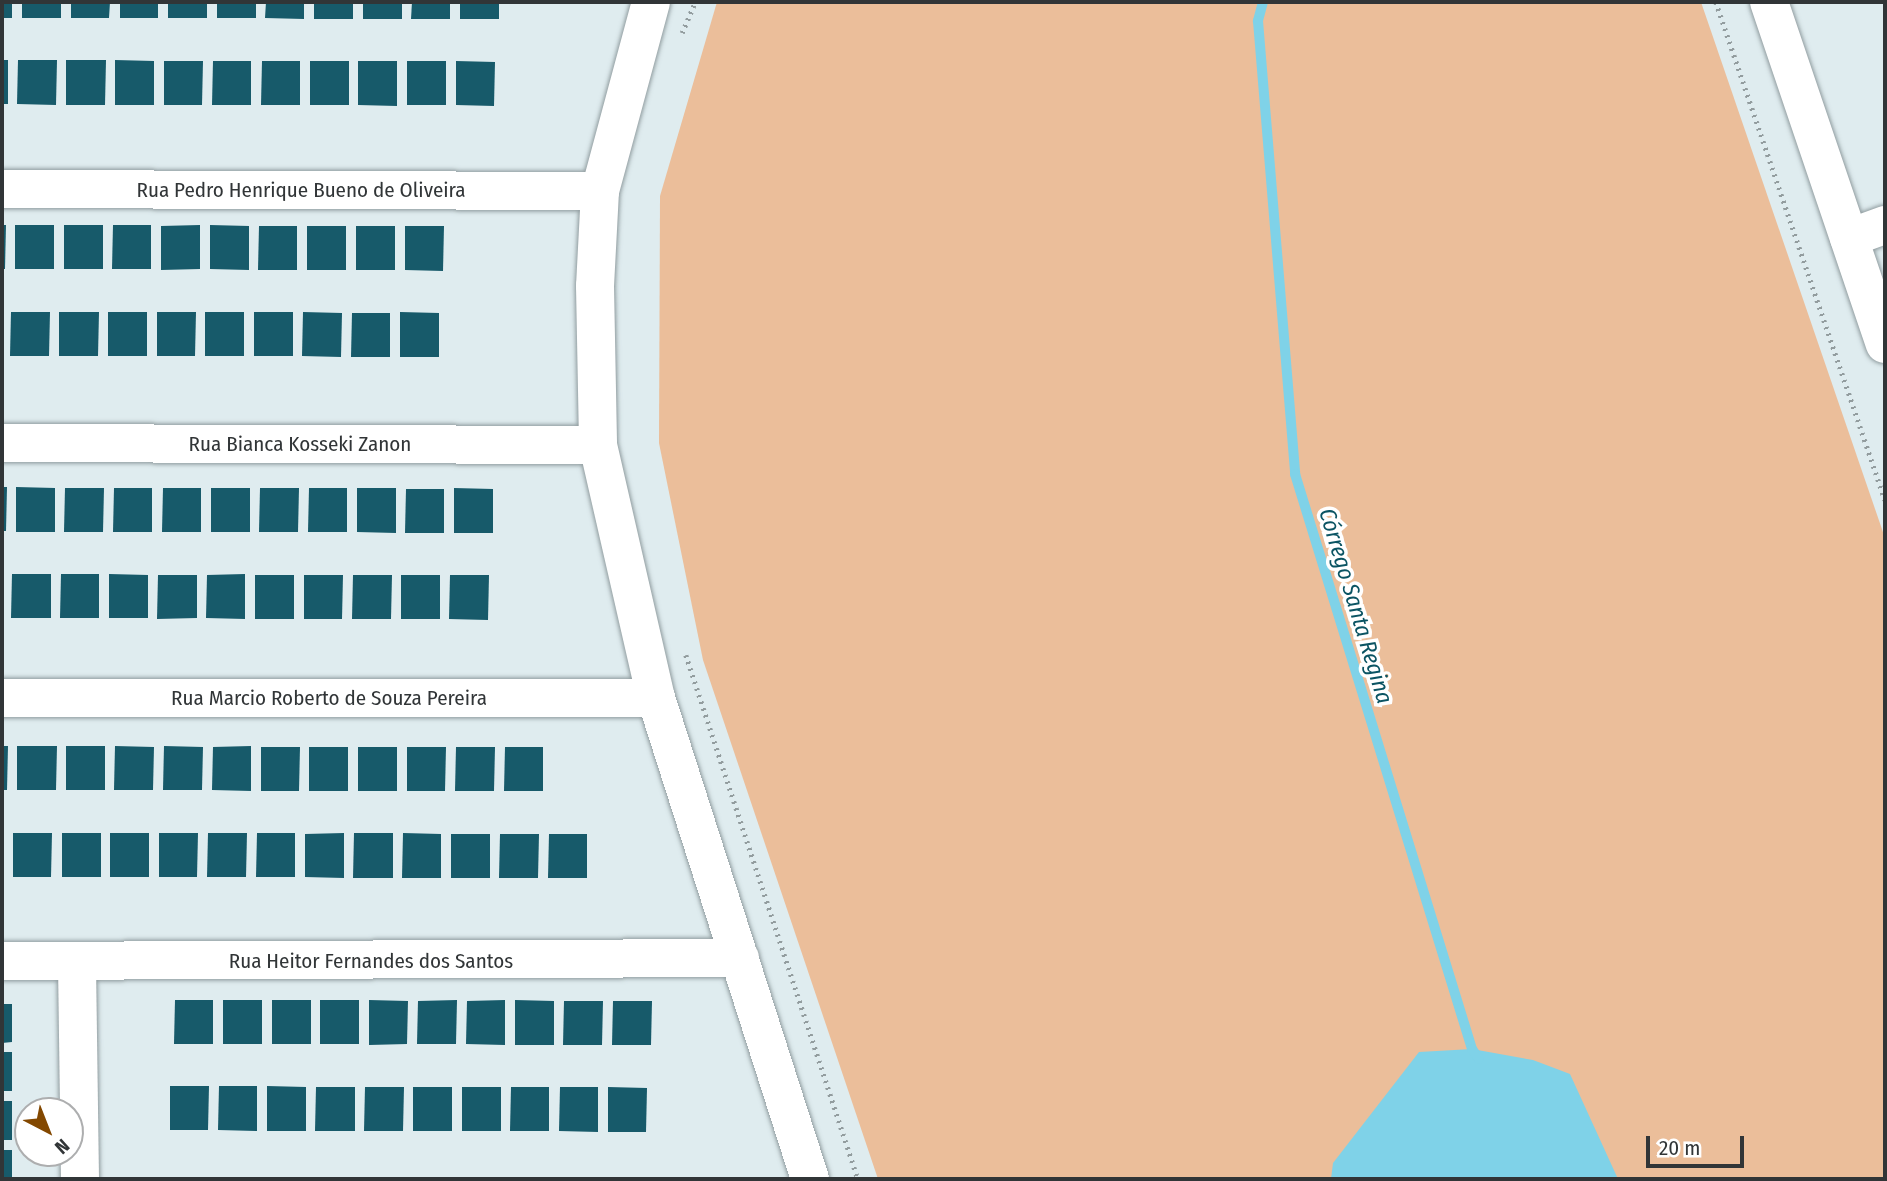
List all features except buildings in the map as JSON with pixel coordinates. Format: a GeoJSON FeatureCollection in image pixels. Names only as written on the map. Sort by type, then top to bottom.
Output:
{"type":"FeatureCollection","features":[{"type":"Feature","properties":{"kind":"street"},"geometry":{"type":"LineString","coordinates":[[651,2],[600,191],[595,286],[598,445],[656,698],[810,1179]]}},
{"type":"Feature","properties":{"kind":"street"},"geometry":{"type":"LineString","coordinates":[[1769,2],[1885,344]]}},
{"type":"Feature","properties":{"kind":"street","name":"Rua Pedro Henrique Bueno de Oliveira"},"geometry":{"type":"LineString","coordinates":[[2,189],[600,191]]}},
{"type":"Feature","properties":{"kind":"street"},"geometry":{"type":"LineString","coordinates":[[1849,238],[1885,225]]}},
{"type":"Feature","properties":{"kind":"street","name":"Rua Bianca Kosseki Zanon"},"geometry":{"type":"LineString","coordinates":[[2,443],[598,445]]}},
{"type":"Feature","properties":{"kind":"street","name":"Rua Marcio Roberto de Souza Pereira"},"geometry":{"type":"LineString","coordinates":[[2,698],[656,698]]}},
{"type":"Feature","properties":{"kind":"street","name":"Rua Heitor Fernandes dos Santos"},"geometry":{"type":"LineString","coordinates":[[2,961],[77,964],[740,958]]}},
{"type":"Feature","properties":{"kind":"street"},"geometry":{"type":"LineString","coordinates":[[77,964],[80,1179]]}},
{"type":"Feature","properties":{"kind":"path"},"geometry":{"type":"LineString","coordinates":[[680,40],[695,2]]}},
{"type":"Feature","properties":{"kind":"path"},"geometry":{"type":"LineString","coordinates":[[1716,2],[1885,500]]}},
{"type":"Feature","properties":{"kind":"path"},"geometry":{"type":"LineString","coordinates":[[684,649],[858,1179]]}},
{"type":"Feature","properties":{"kind":"shaded area"},"geometry":{"type":"Polygon","coordinates":[[[717,2],[1701,2],[1885,538],[1885,1179],[878,1179],[703,660],[659,443],[660,196],[717,2]]]}},
{"type":"Feature","properties":{"kind":"water"},"geometry":{"type":"Polygon","coordinates":[[[1472,1049],[1533,1060],[1570,1074],[1618,1179],[1331,1179],[1333,1163],[1419,1052],[1472,1049]]]}},
{"type":"Feature","properties":{"kind":"waterway","name":"Córrego Santa Regina"},"geometry":{"type":"LineString","coordinates":[[1263,2],[1258,21],[1295,474],[1472,1049],[1479,1059]]}}]}
